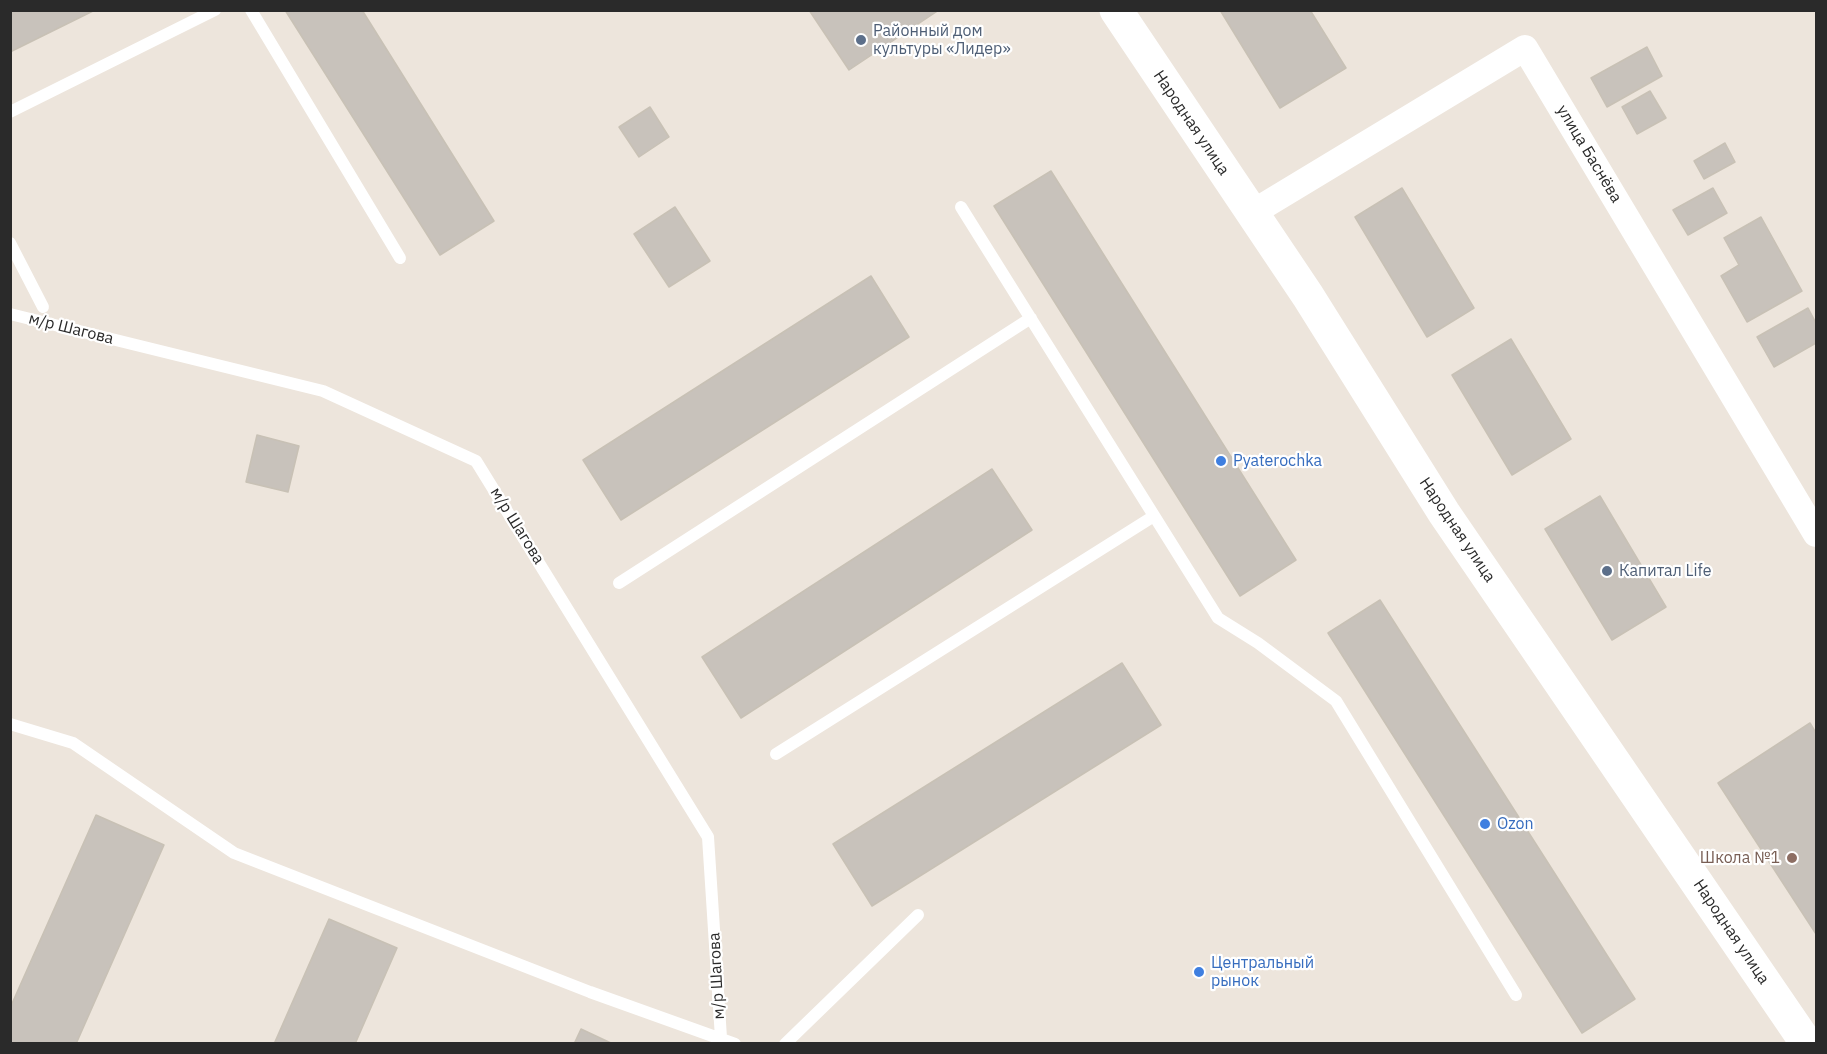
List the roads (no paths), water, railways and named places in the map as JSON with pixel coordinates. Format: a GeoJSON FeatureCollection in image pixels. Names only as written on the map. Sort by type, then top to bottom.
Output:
{"type":"FeatureCollection","features":[{"type":"Feature","properties":{"kind":"street","name":"Народная улица"},"geometry":{"type":"LineString","coordinates":[[1116,10],[1308,296],[1444,513],[1808,1044]]}},
{"type":"Feature","properties":{"kind":"street","name":"улица Баснёва"},"geometry":{"type":"LineString","coordinates":[[1252,213],[1525,48],[1816,534]]}},
{"type":"Feature","properties":{"kind":"lane"},"geometry":{"type":"LineString","coordinates":[[10,112],[215,10]]}},
{"type":"Feature","properties":{"kind":"lane"},"geometry":{"type":"LineString","coordinates":[[251,10],[400,258]]}},
{"type":"Feature","properties":{"kind":"lane"},"geometry":{"type":"LineString","coordinates":[[961,207],[1218,618],[1336,701],[1516,995]]}},
{"type":"Feature","properties":{"kind":"lane"},"geometry":{"type":"LineString","coordinates":[[10,243],[43,307]]}},
{"type":"Feature","properties":{"kind":"lane","name":"м/р Шагова"},"geometry":{"type":"LineString","coordinates":[[10,314],[322,391],[476,461],[708,837],[721,1038]]}},
{"type":"Feature","properties":{"kind":"lane"},"geometry":{"type":"LineString","coordinates":[[619,583],[1031,318]]}},
{"type":"Feature","properties":{"kind":"lane"},"geometry":{"type":"LineString","coordinates":[[776,754],[1154,516]]}},
{"type":"Feature","properties":{"kind":"lane","name":"м/р Шагова"},"geometry":{"type":"LineString","coordinates":[[10,724],[73,742],[234,853],[590,992],[735,1044]]}},
{"type":"Feature","properties":{"kind":"lane"},"geometry":{"type":"LineString","coordinates":[[785,1044],[918,915]]}},
{"type":"Feature","properties":{"kind":"place","name":"Районный дом культуры «Лидер»"},"geometry":{"type":"Point","coordinates":[861,40]}},
{"type":"Feature","properties":{"kind":"place","name":"Pyaterochka"},"geometry":{"type":"Point","coordinates":[1221,461]}},
{"type":"Feature","properties":{"kind":"place","name":"Капитал Life"},"geometry":{"type":"Point","coordinates":[1607,571]}},
{"type":"Feature","properties":{"kind":"place","name":"Ozon"},"geometry":{"type":"Point","coordinates":[1485,824]}},
{"type":"Feature","properties":{"kind":"place","name":"Школа №1"},"geometry":{"type":"Point","coordinates":[1792,858]}},
{"type":"Feature","properties":{"kind":"place","name":"Центральный рынок"},"geometry":{"type":"Point","coordinates":[1199,972]}}]}
